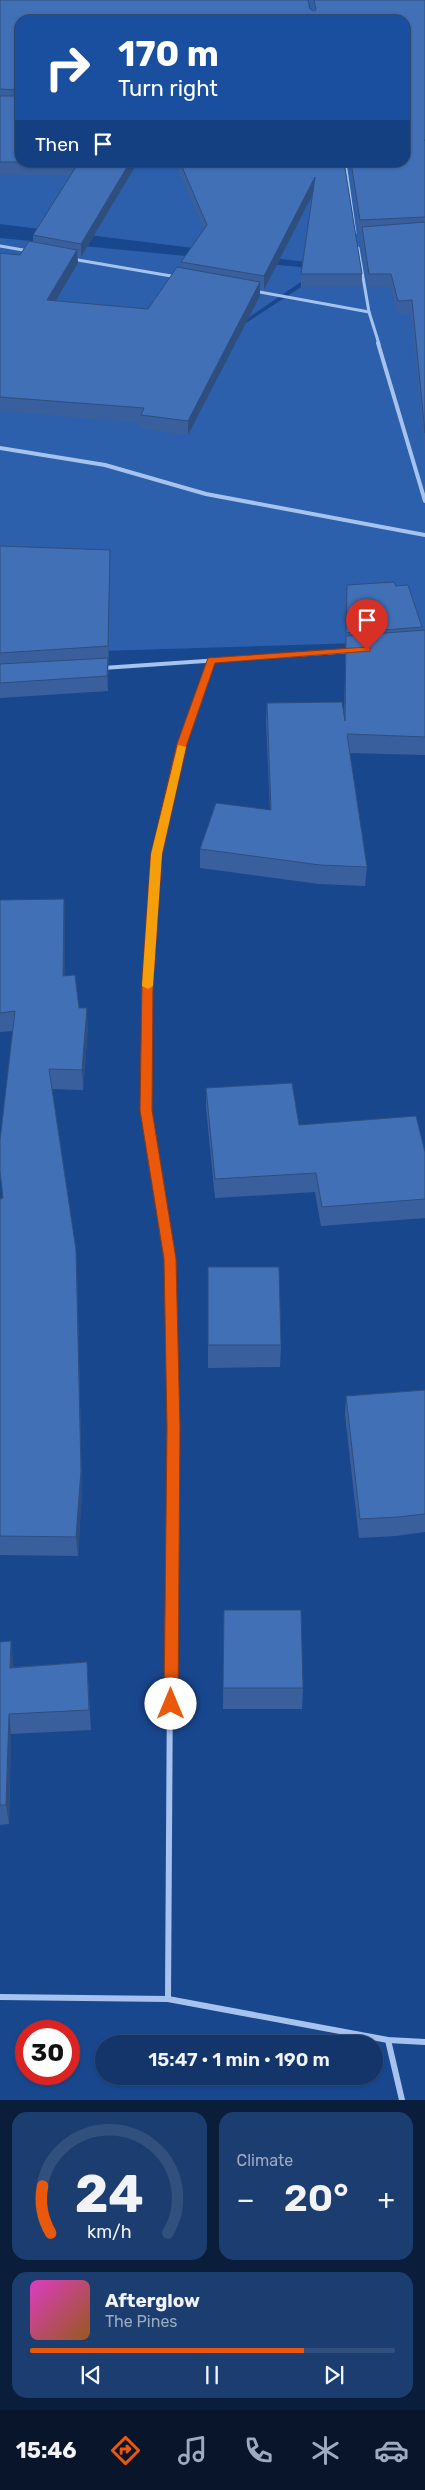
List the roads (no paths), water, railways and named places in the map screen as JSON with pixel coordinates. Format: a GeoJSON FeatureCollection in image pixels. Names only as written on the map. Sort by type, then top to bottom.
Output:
{"type":"FeatureCollection","features":[{"type":"Feature","properties":{"kind":"street"},"geometry":{"type":"LineString","coordinates":[[346,167],[356,237]]}},
{"type":"Feature","properties":{"kind":"street"},"geometry":{"type":"LineString","coordinates":[[0,246],[39,253]]}},
{"type":"Feature","properties":{"kind":"street"},"geometry":{"type":"LineString","coordinates":[[358,246],[369,312],[425,501]]}},
{"type":"Feature","properties":{"kind":"street"},"geometry":{"type":"LineString","coordinates":[[68,258],[185,279]]}},
{"type":"Feature","properties":{"kind":"street"},"geometry":{"type":"LineString","coordinates":[[253,291],[369,312]]}},
{"type":"Feature","properties":{"kind":"street"},"geometry":{"type":"LineString","coordinates":[[0,448],[105,465],[206,494],[425,535]]}},
{"type":"Feature","properties":{"kind":"street"},"geometry":{"type":"LineString","coordinates":[[96,669],[357,650]]}},
{"type":"Feature","properties":{"kind":"street"},"geometry":{"type":"LineString","coordinates":[[168,1999],[174,1428],[170,1269],[146,1110],[148,983],[157,854],[182,744],[212,660]]}},
{"type":"Feature","properties":{"kind":"street"},"geometry":{"type":"LineString","coordinates":[[0,1998],[168,1999],[388,2040],[425,2042]]}},
{"type":"Feature","properties":{"kind":"street"},"geometry":{"type":"LineString","coordinates":[[388,2040],[402,2100]]}}]}
